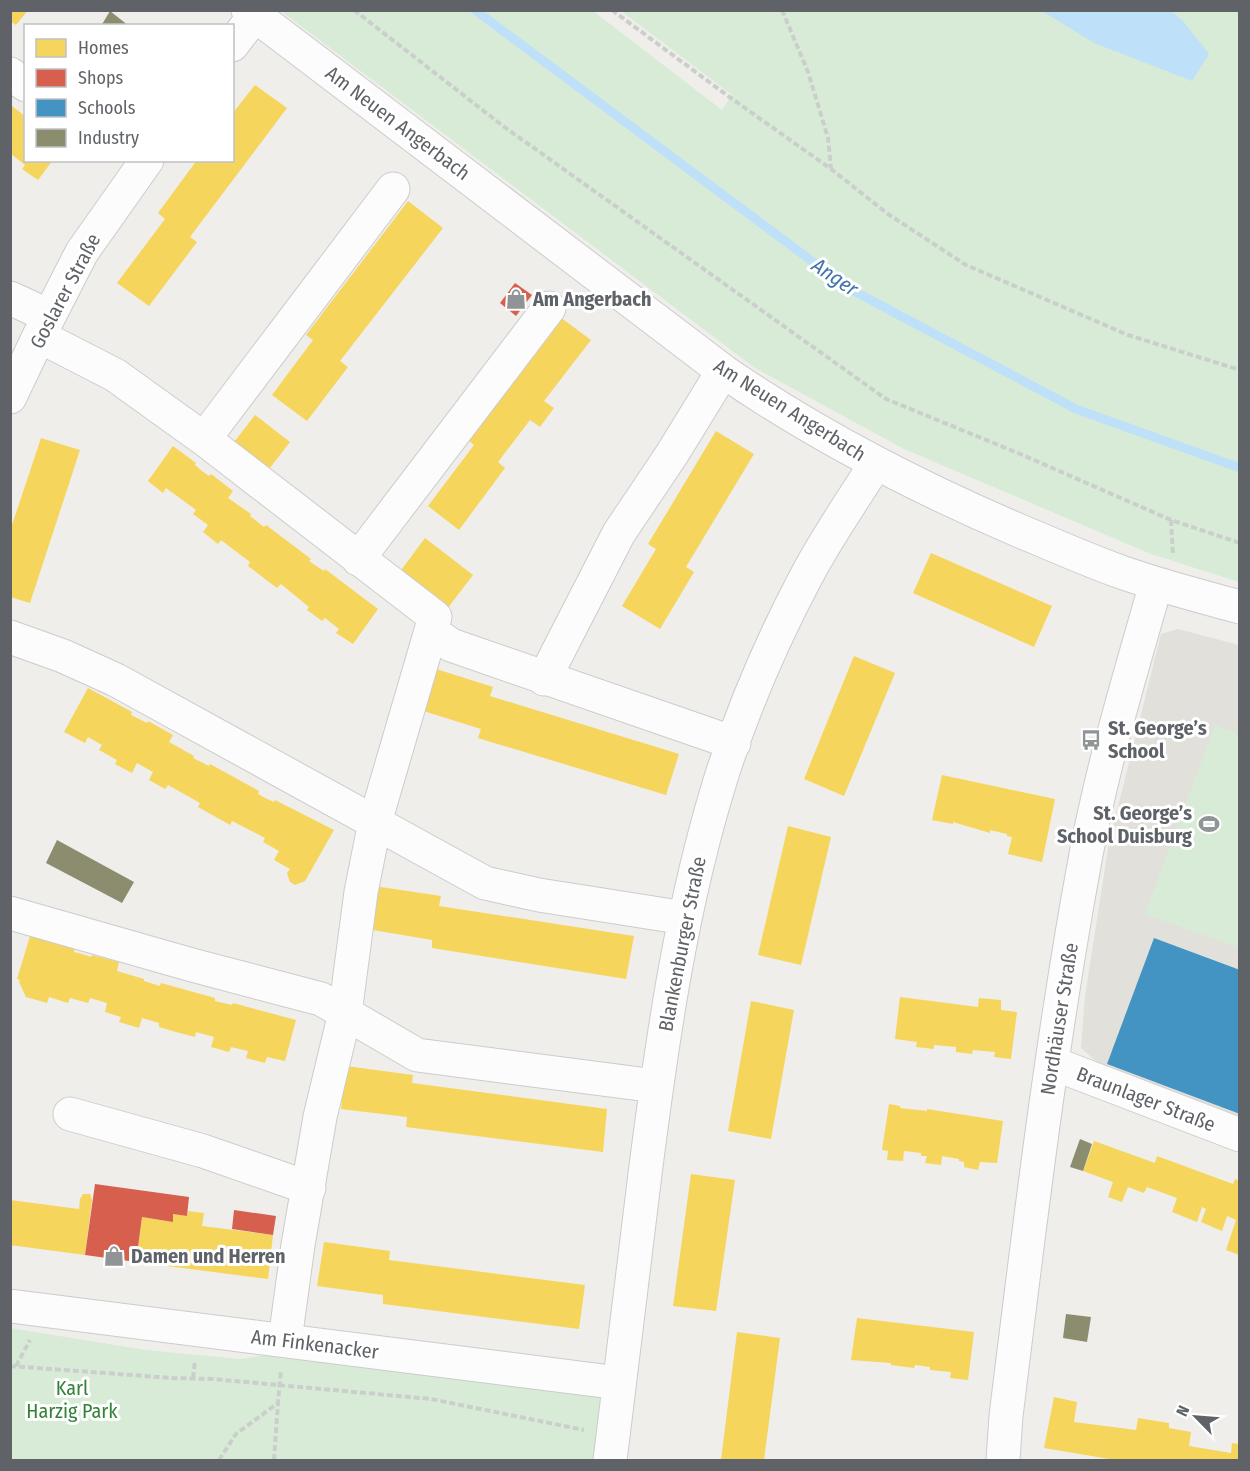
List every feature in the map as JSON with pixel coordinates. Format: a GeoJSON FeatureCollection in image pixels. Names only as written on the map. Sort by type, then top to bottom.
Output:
{"type":"FeatureCollection","features":[{"type":"Feature","properties":{"kind":"street"},"geometry":{"type":"LineString","coordinates":[[234,42],[252,13]]}},
{"type":"Feature","properties":{"kind":"street","name":"Am Neuen Angerbach"},"geometry":{"type":"LineString","coordinates":[[252,13],[755,394],[876,463],[1002,523],[1156,584],[1239,607]]}},
{"type":"Feature","properties":{"kind":"street"},"geometry":{"type":"LineString","coordinates":[[10,74],[24,84]]}},
{"type":"Feature","properties":{"kind":"street","name":"Goslarer Straße"},"geometry":{"type":"LineString","coordinates":[[10,397],[82,252],[138,164]]}},
{"type":"Feature","properties":{"kind":"street"},"geometry":{"type":"LineString","coordinates":[[204,439],[393,189]]}},
{"type":"Feature","properties":{"kind":"street"},"geometry":{"type":"LineString","coordinates":[[10,298],[44,326],[204,439],[435,616],[375,822],[361,892],[345,1013],[320,1117],[298,1245],[285,1340]]}},
{"type":"Feature","properties":{"kind":"street"},"geometry":{"type":"LineString","coordinates":[[358,559],[549,308]]}},
{"type":"Feature","properties":{"kind":"street"},"geometry":{"type":"LineString","coordinates":[[544,679],[619,533],[672,454],[723,371]]}},
{"type":"Feature","properties":{"kind":"street","name":"Blankenburger Straße"},"geometry":{"type":"LineString","coordinates":[[611,1447],[656,1086],[685,918],[701,848],[722,776],[764,665],[808,573],[876,463]]}},
{"type":"Feature","properties":{"kind":"street","name":"Nordhäuser Straße"},"geometry":{"type":"LineString","coordinates":[[1003,1461],[1006,1416],[1052,1063],[1086,858],[1121,711],[1156,584]]}},
{"type":"Feature","properties":{"kind":"street"},"geometry":{"type":"LineString","coordinates":[[431,631],[451,645],[734,743]]}},
{"type":"Feature","properties":{"kind":"street"},"geometry":{"type":"LineString","coordinates":[[10,637],[63,656],[117,680],[247,754],[484,883],[538,895],[685,918]]}},
{"type":"Feature","properties":{"kind":"street"},"geometry":{"type":"LineString","coordinates":[[10,913],[321,999],[417,1055],[656,1086]]}},
{"type":"Feature","properties":{"kind":"street","name":"Braunlager Straße"},"geometry":{"type":"LineString","coordinates":[[1052,1063],[1239,1135]]}},
{"type":"Feature","properties":{"kind":"street"},"geometry":{"type":"LineString","coordinates":[[70,1114],[202,1150],[309,1188]]}},
{"type":"Feature","properties":{"kind":"street","name":"Am Finkenacker"},"geometry":{"type":"LineString","coordinates":[[10,1306],[619,1383]]}},
{"type":"Feature","properties":{"kind":"path"},"geometry":{"type":"LineString","coordinates":[[354,10],[503,126],[886,399],[1018,453],[1171,520],[1239,543]]}},
{"type":"Feature","properties":{"kind":"path"},"geometry":{"type":"LineString","coordinates":[[612,10],[831,169],[888,214],[966,265],[1128,335],[1239,370]]}},
{"type":"Feature","properties":{"kind":"path"},"geometry":{"type":"LineString","coordinates":[[782,10],[808,72],[825,127],[831,169]]}},
{"type":"Feature","properties":{"kind":"path"},"geometry":{"type":"LineString","coordinates":[[10,1366],[279,1384],[431,1398],[591,1431],[611,1447]]}},
{"type":"Feature","properties":{"kind":"path"},"geometry":{"type":"LineString","coordinates":[[274,1461],[279,1384]]}},
{"type":"Feature","properties":{"kind":"path"},"geometry":{"type":"LineString","coordinates":[[219,1461],[236,1434],[278,1403]]}},
{"type":"Feature","properties":{"kind":"shaded area","name":"St. George’s School Duisburg"},"geometry":{"type":"Polygon","coordinates":[[[1178,629],[1239,645],[1239,1118],[1103,1067],[1081,1048],[1085,996],[1109,843],[1161,634],[1178,629]]]}},
{"type":"Feature","properties":{"kind":"green space"},"geometry":{"type":"Polygon","coordinates":[[[281,11],[593,11],[722,110],[732,95],[621,11],[1239,11],[1239,582],[1151,554],[904,449],[755,368],[281,11]]]}},
{"type":"Feature","properties":{"kind":"green space","name":"St. George’s School Duisburg"},"geometry":{"type":"Polygon","coordinates":[[[1215,725],[1239,734],[1239,948],[1145,914],[1215,725]]]}},
{"type":"Feature","properties":{"kind":"green space","name":"Karl Harzig Park"},"geometry":{"type":"Polygon","coordinates":[[[10,1328],[146,1350],[240,1359],[287,1352],[606,1388],[598,1460],[11,1460],[10,1328]]]}},
{"type":"Feature","properties":{"kind":"water"},"geometry":{"type":"Polygon","coordinates":[[[1042,11],[1171,11],[1183,21],[1209,54],[1192,81],[1094,43],[1042,11]]]}},
{"type":"Feature","properties":{"kind":"building: Homes"},"geometry":{"type":"Polygon","coordinates":[[[10,10],[28,10],[16,25],[10,21],[10,10]]]}},
{"type":"Feature","properties":{"kind":"building: Homes"},"geometry":{"type":"Polygon","coordinates":[[[255,85],[287,108],[190,237],[197,242],[149,306],[117,283],[165,219],[158,213],[196,162],[234,162],[234,111],[255,85]]]}},
{"type":"Feature","properties":{"kind":"building: Homes"},"geometry":{"type":"Polygon","coordinates":[[[12,106],[24,115],[24,162],[52,162],[38,180],[22,169],[25,165],[10,153],[12,106]]]}},
{"type":"Feature","properties":{"kind":"building: Homes"},"geometry":{"type":"Polygon","coordinates":[[[408,201],[443,228],[340,361],[348,367],[307,421],[272,395],[313,340],[306,335],[408,201]]]}},
{"type":"Feature","properties":{"kind":"building: Homes"},"geometry":{"type":"Polygon","coordinates":[[[560,317],[591,340],[544,401],[554,408],[540,427],[530,420],[498,462],[505,468],[459,530],[428,506],[474,445],[467,439],[560,317]]]}},
{"type":"Feature","properties":{"kind":"building: Homes"},"geometry":{"type":"Polygon","coordinates":[[[255,415],[290,442],[266,473],[231,446],[255,415]]]}},
{"type":"Feature","properties":{"kind":"building: Homes"},"geometry":{"type":"Polygon","coordinates":[[[716,431],[754,454],[686,567],[694,572],[660,629],[622,606],[656,549],[648,544],[716,431]]]}},
{"type":"Feature","properties":{"kind":"building: Homes"},"geometry":{"type":"Polygon","coordinates":[[[41,438],[80,450],[30,603],[10,597],[10,531],[41,438]]]}},
{"type":"Feature","properties":{"kind":"building: Homes"},"geometry":{"type":"Polygon","coordinates":[[[173,446],[196,463],[195,465],[202,471],[209,476],[211,474],[233,491],[228,498],[251,514],[250,516],[264,527],[266,525],[311,559],[309,561],[324,571],[325,569],[378,609],[353,644],[336,633],[339,629],[325,618],[322,621],[307,610],[309,607],[281,584],[277,588],[248,566],[250,562],[221,540],[218,544],[203,532],[208,525],[193,514],[196,510],[166,488],[163,493],[148,481],[173,446]]]}},
{"type":"Feature","properties":{"kind":"building: Homes"},"geometry":{"type":"Polygon","coordinates":[[[425,538],[473,575],[447,609],[399,573],[425,538]]]}},
{"type":"Feature","properties":{"kind":"building: Homes"},"geometry":{"type":"Polygon","coordinates":[[[931,553],[1052,606],[1034,647],[913,593],[931,553]]]}},
{"type":"Feature","properties":{"kind":"building: Homes"},"geometry":{"type":"Polygon","coordinates":[[[854,656],[895,673],[844,796],[804,779],[854,656]]]}},
{"type":"Feature","properties":{"kind":"building: Homes"},"geometry":{"type":"Polygon","coordinates":[[[430,667],[493,687],[490,696],[679,754],[666,795],[478,738],[481,729],[417,709],[430,667]]]}},
{"type":"Feature","properties":{"kind":"building: Homes"},"geometry":{"type":"Polygon","coordinates":[[[88,688],[132,712],[131,715],[147,723],[148,721],[173,735],[169,742],[194,756],[193,758],[209,766],[210,764],[259,791],[258,794],[265,798],[274,802],[275,800],[334,830],[305,881],[295,885],[290,882],[287,873],[290,869],[274,860],[279,851],[263,842],[265,838],[232,821],[230,825],[198,807],[200,803],[168,785],[165,789],[149,780],[153,772],[137,763],[132,773],[115,764],[117,760],[99,750],[102,745],[88,737],[85,743],[64,732],[88,688]]]}},
{"type":"Feature","properties":{"kind":"building: Homes"},"geometry":{"type":"Polygon","coordinates":[[[942,775],[1055,799],[1042,862],[1008,854],[1012,837],[1007,834],[990,830],[990,833],[953,822],[953,824],[932,820],[942,775]]]}},
{"type":"Feature","properties":{"kind":"building: Homes"},"geometry":{"type":"Polygon","coordinates":[[[788,826],[831,837],[801,965],[758,955],[788,826]]]}},
{"type":"Feature","properties":{"kind":"building: Homes"},"geometry":{"type":"Polygon","coordinates":[[[374,886],[441,896],[439,906],[634,936],[626,979],[432,948],[432,940],[367,929],[374,886]]]}},
{"type":"Feature","properties":{"kind":"building: Homes"},"geometry":{"type":"Polygon","coordinates":[[[30,936],[75,948],[74,952],[91,957],[92,955],[119,962],[117,971],[144,979],[144,981],[160,986],[161,983],[215,998],[215,1001],[232,1005],[233,1003],[296,1020],[285,1061],[267,1057],[265,1063],[246,1058],[248,1051],[231,1047],[229,1052],[211,1047],[214,1037],[196,1032],[195,1037],[176,1032],[159,1027],[159,1023],[142,1018],[139,1028],[119,1022],[121,1017],[105,1012],[107,1003],[90,998],[88,1003],[70,998],[68,1003],[49,997],[47,1003],[26,997],[20,980],[17,979],[30,936]]]}},
{"type":"Feature","properties":{"kind":"building: Homes"},"geometry":{"type":"Polygon","coordinates":[[[900,997],[978,1007],[979,998],[1001,1000],[1001,1010],[1017,1012],[1011,1059],[994,1057],[995,1052],[973,1050],[972,1054],[956,1052],[956,1047],[934,1045],[934,1049],[916,1047],[917,1042],[895,1039],[900,997]]]}},
{"type":"Feature","properties":{"kind":"building: Homes"},"geometry":{"type":"Polygon","coordinates":[[[751,1001],[794,1010],[771,1139],[728,1131],[751,1001]]]}},
{"type":"Feature","properties":{"kind":"building: Homes"},"geometry":{"type":"Polygon","coordinates":[[[346,1066],[413,1075],[412,1083],[607,1109],[603,1152],[406,1127],[407,1117],[341,1109],[346,1066]]]}},
{"type":"Feature","properties":{"kind":"building: Homes"},"geometry":{"type":"Polygon","coordinates":[[[889,1104],[900,1106],[900,1108],[927,1111],[927,1109],[1003,1121],[997,1163],[980,1162],[978,1170],[964,1167],[964,1162],[959,1159],[942,1156],[941,1165],[925,1163],[927,1156],[904,1151],[903,1161],[887,1160],[888,1151],[882,1150],[889,1104]]]}},
{"type":"Feature","properties":{"kind":"building: Homes"},"geometry":{"type":"Polygon","coordinates":[[[1094,1141],[1155,1163],[1157,1156],[1233,1184],[1235,1179],[1239,1181],[1239,1255],[1226,1250],[1236,1220],[1227,1216],[1222,1231],[1201,1222],[1206,1209],[1202,1207],[1197,1222],[1172,1212],[1177,1198],[1147,1187],[1144,1193],[1128,1187],[1122,1202],[1108,1197],[1113,1182],[1083,1171],[1094,1141]]]}},
{"type":"Feature","properties":{"kind":"building: Homes"},"geometry":{"type":"Polygon","coordinates":[[[691,1174],[735,1180],[716,1311],[673,1306],[691,1174]]]}},
{"type":"Feature","properties":{"kind":"building: Homes"},"geometry":{"type":"Polygon","coordinates":[[[83,1194],[90,1194],[92,1200],[85,1255],[10,1245],[10,1200],[79,1209],[83,1194]]]}},
{"type":"Feature","properties":{"kind":"building: Homes"},"geometry":{"type":"Polygon","coordinates":[[[188,1211],[204,1213],[202,1226],[273,1235],[268,1279],[136,1262],[142,1217],[173,1222],[173,1214],[187,1216],[188,1211]]]}},
{"type":"Feature","properties":{"kind":"building: Homes"},"geometry":{"type":"Polygon","coordinates":[[[324,1242],[390,1251],[389,1260],[585,1285],[579,1329],[383,1304],[383,1295],[317,1286],[324,1242]]]}},
{"type":"Feature","properties":{"kind":"building: Homes"},"geometry":{"type":"Polygon","coordinates":[[[857,1318],[974,1332],[968,1380],[950,1378],[951,1372],[930,1370],[930,1367],[915,1365],[914,1368],[891,1365],[891,1363],[851,1360],[857,1318]]]}},
{"type":"Feature","properties":{"kind":"building: Homes"},"geometry":{"type":"Polygon","coordinates":[[[737,1332],[780,1338],[764,1460],[721,1460],[737,1332]]]}},
{"type":"Feature","properties":{"kind":"building: Homes"},"geometry":{"type":"Polygon","coordinates":[[[1054,1397],[1077,1402],[1074,1422],[1136,1430],[1138,1418],[1169,1423],[1169,1428],[1191,1432],[1189,1446],[1231,1453],[1232,1443],[1239,1444],[1239,1460],[1115,1460],[1044,1448],[1054,1397]]]}},
{"type":"Feature","properties":{"kind":"building: Shops","name":"Am Angerbach"},"geometry":{"type":"Polygon","coordinates":[[[515,283],[532,295],[516,316],[500,303],[515,283]]]}},
{"type":"Feature","properties":{"kind":"building: Shops"},"geometry":{"type":"Polygon","coordinates":[[[95,1184],[189,1197],[187,1216],[173,1214],[173,1222],[142,1217],[136,1262],[85,1255],[95,1184]]]}},
{"type":"Feature","properties":{"kind":"building: Shops"},"geometry":{"type":"Polygon","coordinates":[[[234,1210],[276,1216],[273,1235],[232,1229],[234,1210]]]}},
{"type":"Feature","properties":{"kind":"building: Schools"},"geometry":{"type":"Polygon","coordinates":[[[1154,938],[1240,970],[1240,1114],[1107,1064],[1154,938]]]}},
{"type":"Feature","properties":{"kind":"building: Industry"},"geometry":{"type":"Polygon","coordinates":[[[110,11],[126,24],[102,24],[110,11]]]}},
{"type":"Feature","properties":{"kind":"building: Industry"},"geometry":{"type":"Polygon","coordinates":[[[57,840],[134,882],[122,903],[46,863],[57,840]]]}},
{"type":"Feature","properties":{"kind":"building: Industry"},"geometry":{"type":"Polygon","coordinates":[[[1080,1139],[1092,1144],[1083,1171],[1070,1167],[1080,1139]]]}},
{"type":"Feature","properties":{"kind":"building: Industry"},"geometry":{"type":"Polygon","coordinates":[[[1066,1314],[1091,1317],[1087,1342],[1063,1338],[1066,1314]]]}},
{"type":"Feature","properties":{"kind":"waterway","name":"Anger"},"geometry":{"type":"LineString","coordinates":[[475,10],[848,288],[1076,409],[1240,468]]}},
{"type":"Feature","properties":{"kind":"place","name":"Am Angerbach"},"geometry":{"type":"Point","coordinates":[516,299]}},
{"type":"Feature","properties":{"kind":"place","name":"St. George’s School"},"geometry":{"type":"Point","coordinates":[1091,740]}},
{"type":"Feature","properties":{"kind":"place","name":"St. George’s School Duisburg"},"geometry":{"type":"Point","coordinates":[1209,824]}},
{"type":"Feature","properties":{"kind":"place","name":"Damen und Herren"},"geometry":{"type":"Point","coordinates":[114,1256]}}]}
